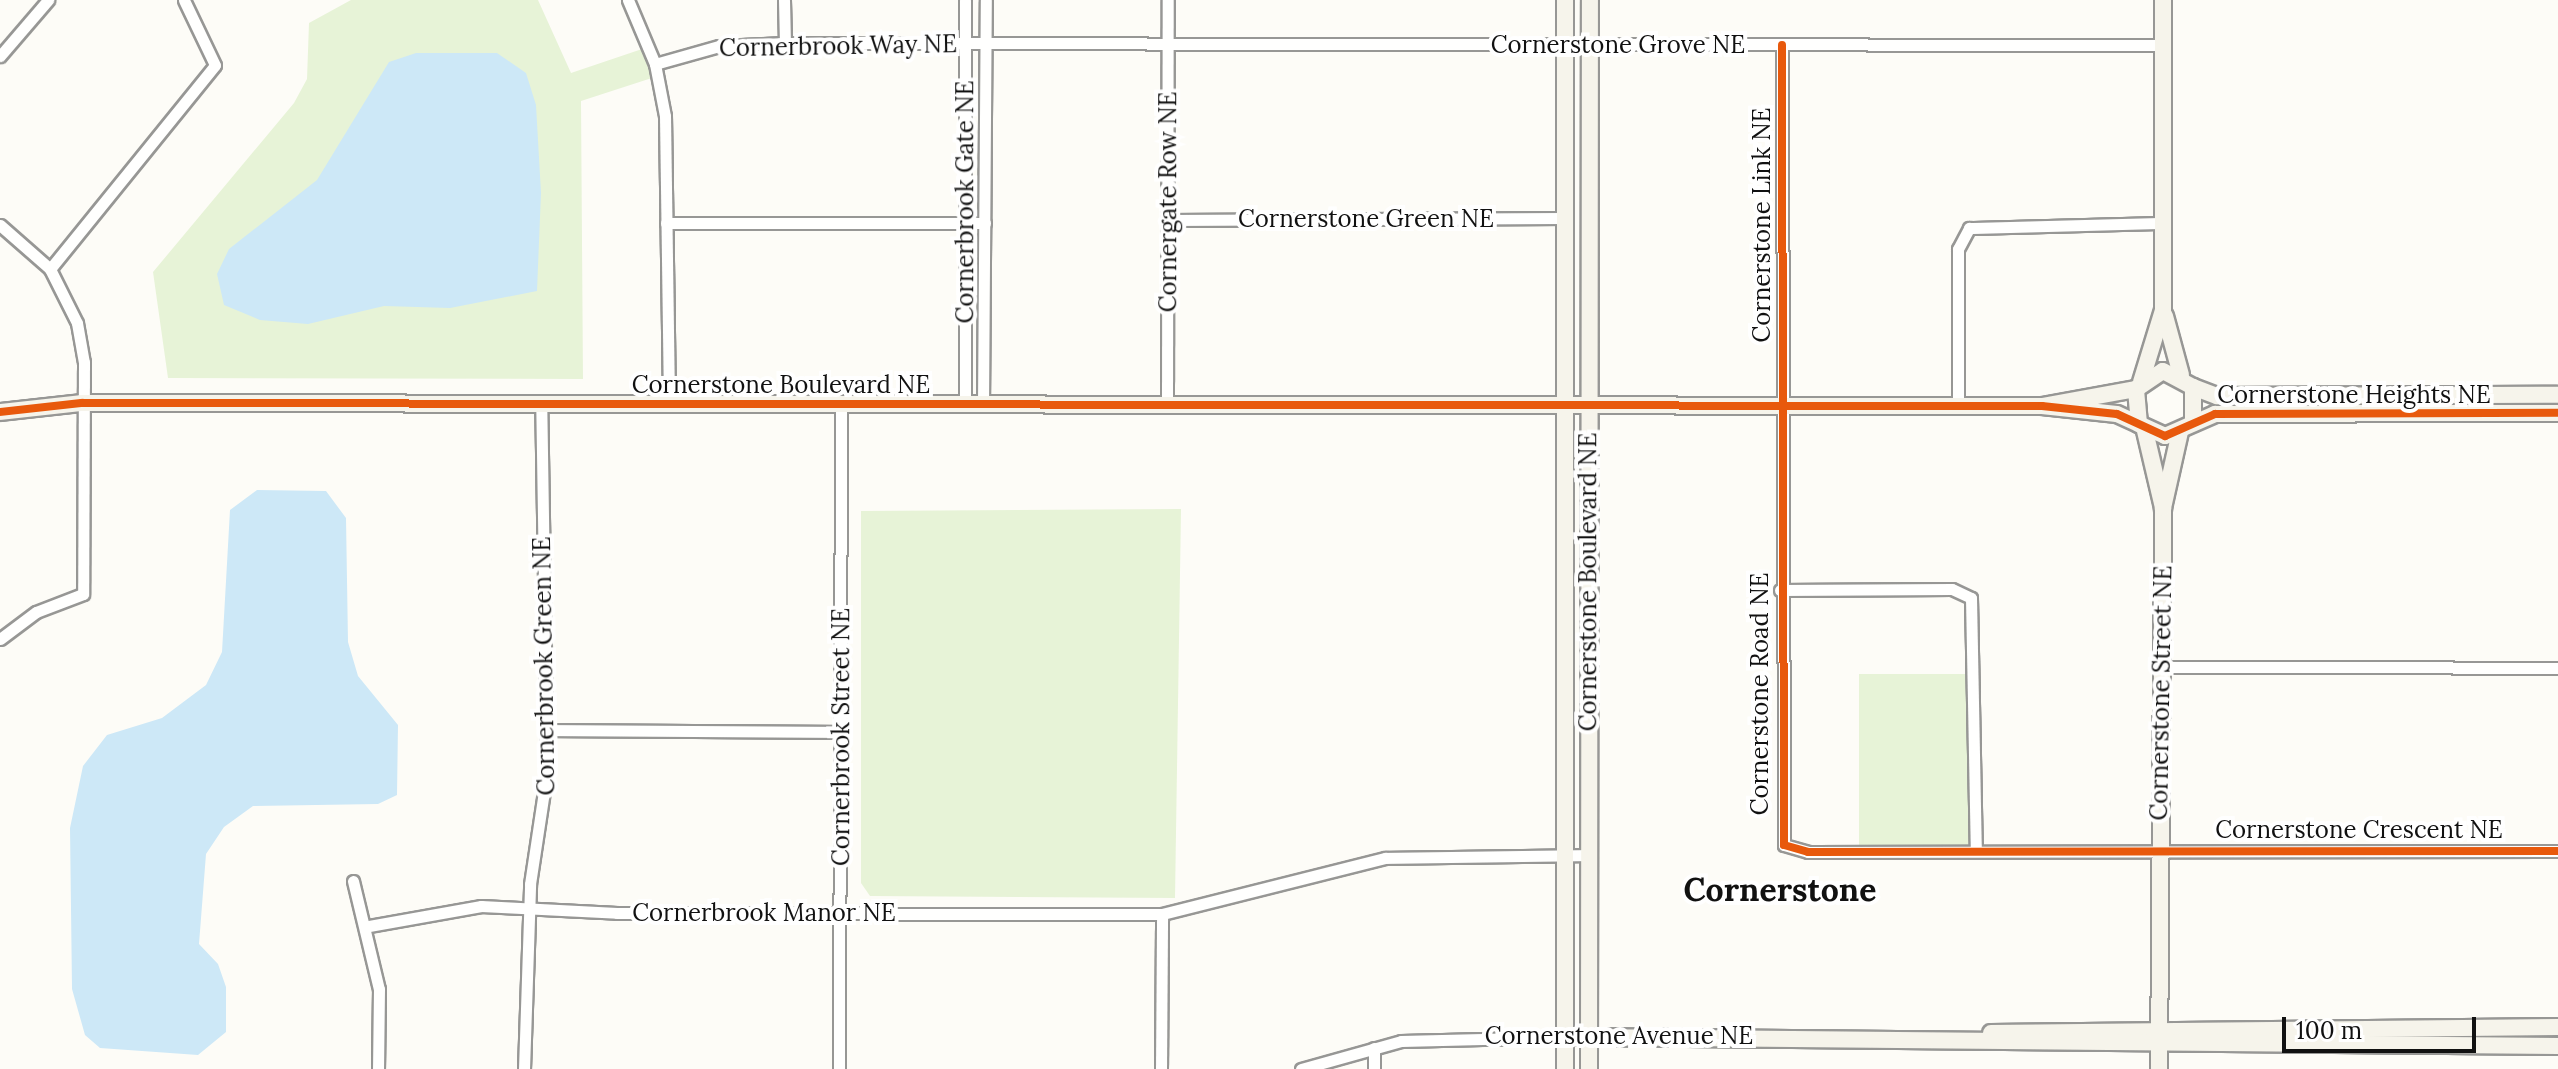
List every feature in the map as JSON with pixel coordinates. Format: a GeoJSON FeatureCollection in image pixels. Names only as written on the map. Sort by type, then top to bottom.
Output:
{"type":"FeatureCollection","features":[{"type":"Feature","properties":{"kind":"street"},"geometry":{"type":"LineString","coordinates":[[0,56],[48,0]]}},
{"type":"Feature","properties":{"kind":"street"},"geometry":{"type":"LineString","coordinates":[[50,269],[215,65],[184,0]]}},
{"type":"Feature","properties":{"kind":"street"},"geometry":{"type":"LineString","coordinates":[[628,0],[655,64],[666,130],[669,406]]}},
{"type":"Feature","properties":{"kind":"street"},"geometry":{"type":"LineString","coordinates":[[784,0],[785,43]]}},
{"type":"Feature","properties":{"kind":"street","name":"Cornerbrook Gate NE"},"geometry":{"type":"LineString","coordinates":[[965,0],[975,44],[985,223],[983,405]]}},
{"type":"Feature","properties":{"kind":"street","name":"Cornerbrook Gate NE"},"geometry":{"type":"LineString","coordinates":[[965,405],[965,223],[975,44],[986,0]]}},
{"type":"Feature","properties":{"kind":"street","name":"Cornergate Row NE"},"geometry":{"type":"LineString","coordinates":[[1167,405],[1168,0]]}},
{"type":"Feature","properties":{"kind":"street","name":"Cornerstone Boulevard NE"},"geometry":{"type":"LineString","coordinates":[[1565,0],[1565,1069]]}},
{"type":"Feature","properties":{"kind":"street","name":"Cornerstone Boulevard NE"},"geometry":{"type":"LineString","coordinates":[[1589,1069],[1587,405],[1590,0]]}},
{"type":"Feature","properties":{"kind":"street"},"geometry":{"type":"LineString","coordinates":[[2142,428],[2139,385],[2163,310],[2163,0]]}},
{"type":"Feature","properties":{"kind":"street","name":"Cornerbrook Way NE"},"geometry":{"type":"LineString","coordinates":[[655,64],[719,46],[785,43],[1169,45]]}},
{"type":"Feature","properties":{"kind":"street","name":"Cornerstone Grove NE"},"geometry":{"type":"LineString","coordinates":[[1169,45],[2164,45]]}},
{"type":"Feature","properties":{"kind":"street","name":"Cornerstone Link NE"},"geometry":{"type":"LineString","coordinates":[[1782,45],[1782,405]]}},
{"type":"Feature","properties":{"kind":"street","name":"Cornerstone Green NE"},"geometry":{"type":"LineString","coordinates":[[1168,220],[1564,218]]}},
{"type":"Feature","properties":{"kind":"street"},"geometry":{"type":"LineString","coordinates":[[666,223],[985,223]]}},
{"type":"Feature","properties":{"kind":"street"},"geometry":{"type":"LineString","coordinates":[[1958,406],[1958,249],[1969,228],[2163,223]]}},
{"type":"Feature","properties":{"kind":"street"},"geometry":{"type":"LineString","coordinates":[[0,225],[50,269],[77,323],[82,403],[83,594],[36,612],[0,639]]}},
{"type":"Feature","properties":{"kind":"street"},"geometry":{"type":"LineString","coordinates":[[2163,310],[2187,381]]}},
{"type":"Feature","properties":{"kind":"street","name":"Cornerstone Heights NE"},"geometry":{"type":"LineString","coordinates":[[2042,406],[2139,385],[2163,371],[2217,396],[2558,395]]}},
{"type":"Feature","properties":{"kind":"street","name":"Cornerstone Heights NE"},"geometry":{"type":"LineString","coordinates":[[2187,381],[2193,420]]}},
{"type":"Feature","properties":{"kind":"street","name":"Cornerstone Boulevard NE"},"geometry":{"type":"LineString","coordinates":[[0,412],[82,403],[1563,405]]}},
{"type":"Feature","properties":{"kind":"street","name":"Cornerbrook Green NE"},"geometry":{"type":"LineString","coordinates":[[524,1069],[529,908],[546,802],[541,405]]}},
{"type":"Feature","properties":{"kind":"street","name":"Cornerbrook Street NE"},"geometry":{"type":"LineString","coordinates":[[839,1069],[841,405]]}},
{"type":"Feature","properties":{"kind":"street","name":"Cornerstone Heights NE"},"geometry":{"type":"LineString","coordinates":[[1563,405],[2042,406],[2117,414],[2142,428],[2180,432],[2193,420],[2215,414],[2558,413]]}},
{"type":"Feature","properties":{"kind":"street","name":"Cornerstone Road NE"},"geometry":{"type":"LineString","coordinates":[[1782,405],[1780,590],[1784,845],[1808,852],[2160,850]]}},
{"type":"Feature","properties":{"kind":"street","name":"Cornerstone Street NE"},"geometry":{"type":"LineString","coordinates":[[2142,428],[2163,508]]}},
{"type":"Feature","properties":{"kind":"street","name":"Cornerstone Street NE"},"geometry":{"type":"LineString","coordinates":[[2159,1069],[2163,508],[2180,432]]}},
{"type":"Feature","properties":{"kind":"street"},"geometry":{"type":"LineString","coordinates":[[1780,590],[1952,589],[1971,598],[1976,851]]}},
{"type":"Feature","properties":{"kind":"street"},"geometry":{"type":"LineString","coordinates":[[2160,667],[2558,668]]}},
{"type":"Feature","properties":{"kind":"street"},"geometry":{"type":"LineString","coordinates":[[545,730],[842,732]]}},
{"type":"Feature","properties":{"kind":"street","name":"Cornerstone Crescent NE"},"geometry":{"type":"LineString","coordinates":[[2160,850],[2558,851]]}},
{"type":"Feature","properties":{"kind":"street","name":"Cornerbrook Manor NE"},"geometry":{"type":"LineString","coordinates":[[369,926],[481,906],[841,913],[1162,914],[1385,858],[1588,855]]}},
{"type":"Feature","properties":{"kind":"street"},"geometry":{"type":"LineString","coordinates":[[353,881],[369,926],[379,989],[378,1069]]}},
{"type":"Feature","properties":{"kind":"street"},"geometry":{"type":"LineString","coordinates":[[1161,1069],[1162,914]]}},
{"type":"Feature","properties":{"kind":"street","name":"Cornerstone Avenue NE"},"geometry":{"type":"LineString","coordinates":[[1301,1069],[1374,1048],[1463,1036],[1942,1037],[2159,1027],[2558,1027]]}},
{"type":"Feature","properties":{"kind":"street","name":"Cornerstone Avenue NE"},"geometry":{"type":"LineString","coordinates":[[1942,1037],[2159,1047],[2558,1046]]}},
{"type":"Feature","properties":{"kind":"street"},"geometry":{"type":"LineString","coordinates":[[1374,1048],[1374,1069]]}},
{"type":"Feature","properties":{"kind":"green space"},"geometry":{"type":"Polygon","coordinates":[[[351,0],[538,0],[571,73],[648,47],[658,76],[581,101],[583,379],[168,378],[153,272],[294,103],[307,79],[309,23],[351,0]]]}},
{"type":"Feature","properties":{"kind":"green space"},"geometry":{"type":"Polygon","coordinates":[[[1181,509],[1175,898],[870,896],[861,883],[861,511],[1181,509]]]}},
{"type":"Feature","properties":{"kind":"green space"},"geometry":{"type":"Polygon","coordinates":[[[1859,674],[1975,674],[1975,851],[1859,851],[1859,674]]]}},
{"type":"Feature","properties":{"kind":"water"},"geometry":{"type":"Polygon","coordinates":[[[416,53],[497,53],[526,73],[536,105],[541,193],[537,291],[450,308],[384,306],[308,324],[260,320],[224,305],[217,274],[229,249],[317,180],[389,62],[416,53]]]}},
{"type":"Feature","properties":{"kind":"water"},"geometry":{"type":"Polygon","coordinates":[[[257,490],[326,491],[346,518],[348,642],[358,676],[398,725],[397,795],[378,804],[253,806],[224,827],[206,854],[199,944],[218,964],[226,987],[226,1032],[198,1055],[100,1048],[85,1035],[72,989],[70,828],[83,766],[107,735],[162,718],[206,685],[222,652],[230,510],[257,490]]]}},
{"type":"Feature","properties":{"kind":"cycle path"},"geometry":{"type":"LineString","coordinates":[[1782,45],[1784,845],[1808,852],[2558,851]]}},
{"type":"Feature","properties":{"kind":"cycle path"},"geometry":{"type":"LineString","coordinates":[[0,412],[82,403],[2042,406],[2117,414],[2165,436],[2215,414],[2558,413]]}},
{"type":"Feature","properties":{"kind":"district","name":"Cornerstone"},"geometry":{"type":"Point","coordinates":[1780,890]}}]}
